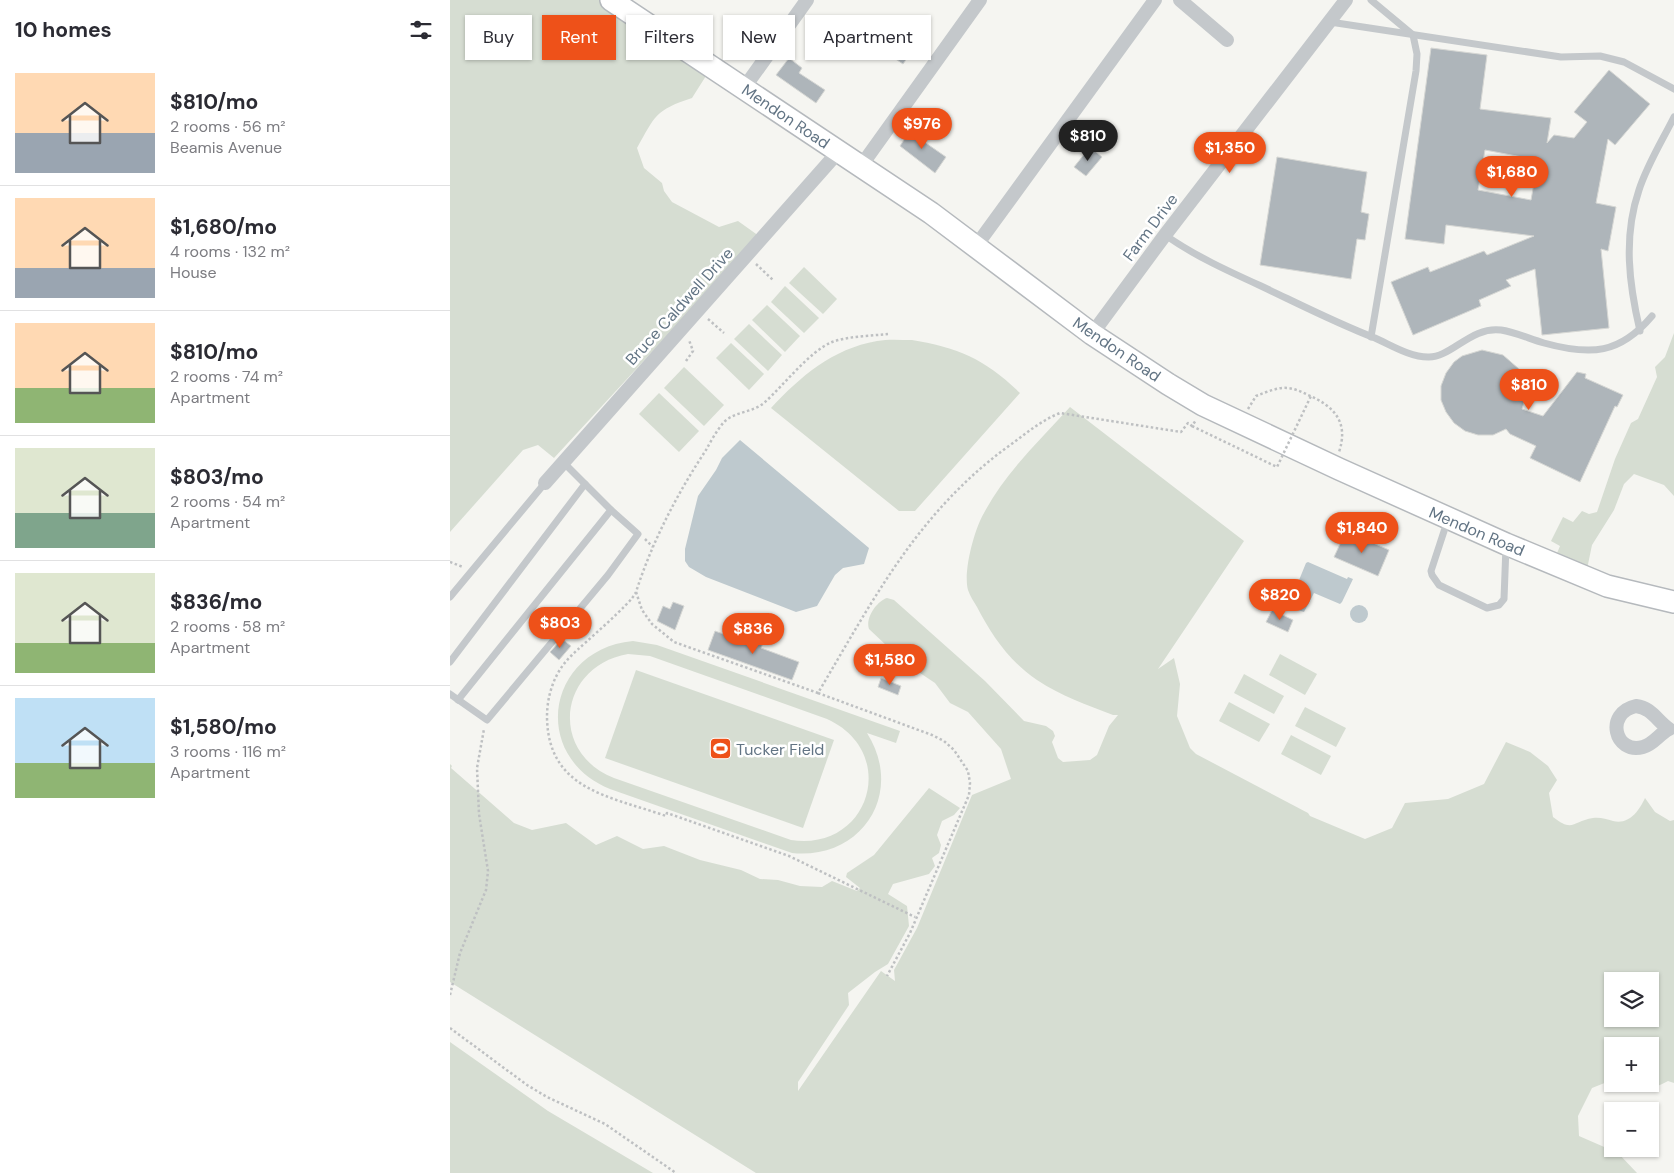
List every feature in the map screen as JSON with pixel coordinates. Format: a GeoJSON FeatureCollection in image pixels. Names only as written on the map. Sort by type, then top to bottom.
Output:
{"type":"FeatureCollection","features":[{"type":"Feature","properties":{"kind":"main road","name":"Mendon Road"},"geometry":{"type":"LineString","coordinates":[[611,0],[861,166],[976,246],[1092,334],[1203,405],[1506,544],[1607,586],[1674,602]]}},
{"type":"Feature","properties":{"kind":"street"},"geometry":{"type":"LineString","coordinates":[[744,88],[807,0]]}},
{"type":"Feature","properties":{"kind":"street"},"geometry":{"type":"LineString","coordinates":[[861,166],[980,0]]}},
{"type":"Feature","properties":{"kind":"street"},"geometry":{"type":"LineString","coordinates":[[976,246],[1155,0]]}},
{"type":"Feature","properties":{"kind":"street"},"geometry":{"type":"LineString","coordinates":[[1180,0],[1227,40]]}},
{"type":"Feature","properties":{"kind":"street","name":"Farm Drive"},"geometry":{"type":"LineString","coordinates":[[1092,334],[1165,235],[1346,0]]}},
{"type":"Feature","properties":{"kind":"street","name":"Bruce Caldwell Drive"},"geometry":{"type":"LineString","coordinates":[[545,483],[839,151]]}},
{"type":"Feature","properties":{"kind":"lane"},"geometry":{"type":"LineString","coordinates":[[1371,0],[1413,34],[1417,54],[1416,71],[1371,337]]}},
{"type":"Feature","properties":{"kind":"lane"},"geometry":{"type":"LineString","coordinates":[[1330,22],[1560,57],[1600,56],[1612,58],[1633,66],[1674,89]]}},
{"type":"Feature","properties":{"kind":"lane"},"geometry":{"type":"LineString","coordinates":[[1640,331],[1632,299],[1629,264],[1628,239],[1632,212],[1642,181],[1674,117]]}},
{"type":"Feature","properties":{"kind":"lane"},"geometry":{"type":"LineString","coordinates":[[1165,235],[1190,252],[1371,337],[1417,356],[1430,357],[1445,352],[1474,334],[1487,330],[1500,330],[1553,345],[1597,350],[1616,347],[1640,331],[1652,316]]}},
{"type":"Feature","properties":{"kind":"lane"},"geometry":{"type":"LineString","coordinates":[[450,694],[486,720],[608,575],[638,534],[610,510],[563,462]]}},
{"type":"Feature","properties":{"kind":"lane"},"geometry":{"type":"LineString","coordinates":[[450,597],[545,483]]}},
{"type":"Feature","properties":{"kind":"lane"},"geometry":{"type":"LineString","coordinates":[[450,662],[585,484]]}},
{"type":"Feature","properties":{"kind":"lane"},"geometry":{"type":"LineString","coordinates":[[458,700],[610,510]]}},
{"type":"Feature","properties":{"kind":"lane"},"geometry":{"type":"LineString","coordinates":[[1448,519],[1433,564],[1432,575],[1440,585],[1487,608],[1499,605],[1504,599],[1506,544]]}},
{"type":"Feature","properties":{"kind":"path"},"geometry":{"type":"LineString","coordinates":[[756,264],[774,281]]}},
{"type":"Feature","properties":{"kind":"path"},"geometry":{"type":"LineString","coordinates":[[706,318],[724,333]]}},
{"type":"Feature","properties":{"kind":"path"},"geometry":{"type":"LineString","coordinates":[[888,334],[830,343],[818,350],[763,404],[735,415],[724,422],[684,483],[638,579],[636,592],[630,601],[569,657],[552,683],[548,698],[547,724],[552,748],[562,768],[577,781],[595,791],[666,816],[667,813],[789,856],[915,917]]}},
{"type":"Feature","properties":{"kind":"path"},"geometry":{"type":"LineString","coordinates":[[686,361],[692,354],[693,348],[688,338]]}},
{"type":"Feature","properties":{"kind":"path"},"geometry":{"type":"LineString","coordinates":[[1244,414],[1256,396],[1284,388],[1298,390],[1321,400],[1338,417],[1343,436],[1337,458]]}},
{"type":"Feature","properties":{"kind":"path"},"geometry":{"type":"LineString","coordinates":[[818,694],[883,582],[908,546],[938,509],[982,466],[1044,420],[1060,413],[1181,432],[1188,424],[1276,467],[1311,396]]}},
{"type":"Feature","properties":{"kind":"path"},"geometry":{"type":"LineString","coordinates":[[1192,426],[1198,415]]}},
{"type":"Feature","properties":{"kind":"path"},"geometry":{"type":"LineString","coordinates":[[636,592],[642,610],[652,624],[674,642],[932,734],[954,750],[968,771],[970,782],[968,795],[915,917],[910,933],[887,976]]}},
{"type":"Feature","properties":{"kind":"path"},"geometry":{"type":"LineString","coordinates":[[450,995],[460,953],[486,890],[488,872],[479,814],[477,768],[486,720]]}},
{"type":"Feature","properties":{"kind":"path"},"geometry":{"type":"LineString","coordinates":[[450,1028],[527,1085],[547,1097],[606,1124],[676,1173]]}},
{"type":"Feature","properties":{"kind":"shaded area"},"geometry":{"type":"Polygon","coordinates":[[[450,0],[610,0],[632,15],[626,15],[626,60],[699,60],[711,68],[692,98],[670,106],[657,115],[648,128],[637,148],[644,168],[662,183],[664,191],[672,202],[719,227],[738,221],[759,236],[554,458],[538,445],[523,450],[450,532],[450,0]]]}},
{"type":"Feature","properties":{"kind":"shaded area"},"geometry":{"type":"Polygon","coordinates":[[[804,267],[837,299],[823,314],[789,283],[804,267]]]}},
{"type":"Feature","properties":{"kind":"shaded area"},"geometry":{"type":"Polygon","coordinates":[[[785,286],[819,318],[804,333],[771,302],[785,286]]]}},
{"type":"Feature","properties":{"kind":"shaded area"},"geometry":{"type":"Polygon","coordinates":[[[767,305],[800,336],[785,352],[752,320],[767,305]]]}},
{"type":"Feature","properties":{"kind":"shaded area"},"geometry":{"type":"Polygon","coordinates":[[[749,324],[782,355],[768,371],[734,339],[749,324]]]}},
{"type":"Feature","properties":{"kind":"shaded area"},"geometry":{"type":"Polygon","coordinates":[[[1674,333],[1674,496],[1664,485],[1634,474],[1624,484],[1614,510],[1592,545],[1586,574],[1553,563],[1560,546],[1551,541],[1563,517],[1573,522],[1582,511],[1589,514],[1597,512],[1615,459],[1631,423],[1638,419],[1657,377],[1655,367],[1665,357],[1674,333]]]}},
{"type":"Feature","properties":{"kind":"shaded area"},"geometry":{"type":"Polygon","coordinates":[[[912,340],[958,351],[983,363],[1020,393],[915,511],[899,511],[771,408],[806,375],[846,350],[877,341],[912,340]]]}},
{"type":"Feature","properties":{"kind":"shaded area"},"geometry":{"type":"Polygon","coordinates":[[[731,343],[764,374],[749,390],[716,358],[731,343]]]}},
{"type":"Feature","properties":{"kind":"shaded area"},"geometry":{"type":"Polygon","coordinates":[[[684,367],[724,405],[704,426],[664,388],[684,367]]]}},
{"type":"Feature","properties":{"kind":"shaded area"},"geometry":{"type":"Polygon","coordinates":[[[659,393],[699,431],[679,452],[639,414],[659,393]]]}},
{"type":"Feature","properties":{"kind":"shaded area"},"geometry":{"type":"Polygon","coordinates":[[[1070,407],[1244,541],[1158,669],[1174,658],[1180,684],[1177,716],[1190,748],[1196,754],[1308,813],[1310,816],[1365,839],[1392,828],[1405,803],[1448,799],[1484,784],[1506,742],[1530,752],[1548,766],[1557,780],[1549,793],[1553,817],[1560,822],[1573,825],[1586,819],[1596,818],[1619,822],[1624,821],[1633,816],[1645,798],[1655,812],[1670,821],[1674,820],[1674,1083],[1668,1081],[1659,1085],[1659,1037],[1604,1037],[1604,1083],[1592,1088],[1578,1116],[1579,1136],[1604,1147],[1604,1157],[1622,1157],[1637,1173],[756,1173],[450,982],[450,764],[451,768],[514,823],[532,830],[566,823],[596,845],[617,836],[643,849],[664,846],[700,860],[741,870],[760,879],[778,880],[800,886],[822,887],[832,881],[857,891],[860,888],[846,877],[847,873],[874,855],[929,788],[960,808],[954,815],[942,821],[937,835],[941,845],[939,853],[932,858],[935,866],[929,874],[893,884],[888,894],[907,906],[909,926],[888,964],[848,993],[849,1005],[798,1082],[798,1091],[881,971],[895,981],[894,970],[917,928],[972,795],[1011,779],[1001,749],[968,712],[950,703],[935,683],[905,663],[869,629],[870,615],[876,606],[887,598],[894,600],[985,681],[1024,721],[1046,726],[1053,731],[1055,736],[1052,742],[1058,758],[1063,762],[1090,760],[1097,755],[1109,726],[1118,715],[1113,715],[1084,704],[1046,686],[1027,673],[1002,648],[968,590],[968,562],[980,520],[1002,484],[1035,444],[1070,407]]]}},
{"type":"Feature","properties":{"kind":"shaded area"},"geometry":{"type":"Polygon","coordinates":[[[740,440],[869,548],[864,564],[843,568],[835,575],[817,606],[796,612],[706,577],[689,567],[685,561],[685,549],[698,496],[722,458],[740,440]]]}},
{"type":"Feature","properties":{"kind":"shaded area"},"geometry":{"type":"Polygon","coordinates":[[[1308,562],[1347,579],[1348,577],[1353,579],[1340,604],[1314,593],[1304,612],[1288,607],[1308,562]]]}},
{"type":"Feature","properties":{"kind":"shaded area"},"geometry":{"type":"Polygon","coordinates":[[[1359,605],[1365,608],[1368,614],[1365,620],[1359,623],[1353,620],[1350,614],[1353,608],[1359,605]]]}},
{"type":"Feature","properties":{"kind":"shaded area"},"geometry":{"type":"Polygon","coordinates":[[[633,641],[657,645],[900,731],[896,743],[867,733],[878,756],[881,778],[878,799],[870,818],[857,834],[839,846],[817,852],[792,853],[610,789],[584,773],[567,753],[559,730],[559,706],[567,683],[582,663],[604,648],[633,641]],[[628,654],[605,662],[587,675],[576,692],[570,711],[571,731],[579,749],[593,766],[614,778],[791,840],[818,840],[840,831],[856,816],[866,796],[869,775],[863,754],[850,734],[827,719],[650,656],[628,654]]]}},
{"type":"Feature","properties":{"kind":"shaded area"},"geometry":{"type":"Polygon","coordinates":[[[1280,654],[1317,674],[1305,695],[1269,675],[1280,654]]]}},
{"type":"Feature","properties":{"kind":"shaded area","name":"Tucker Field"},"geometry":{"type":"Polygon","coordinates":[[[636,670],[834,740],[803,828],[605,758],[636,670]]]}},
{"type":"Feature","properties":{"kind":"shaded area"},"geometry":{"type":"Polygon","coordinates":[[[1244,674],[1284,696],[1274,714],[1234,693],[1244,674]]]}},
{"type":"Feature","properties":{"kind":"shaded area"},"geometry":{"type":"Polygon","coordinates":[[[1229,702],[1270,724],[1259,742],[1219,721],[1229,702]]]}},
{"type":"Feature","properties":{"kind":"shaded area"},"geometry":{"type":"Polygon","coordinates":[[[1305,707],[1346,728],[1336,747],[1295,726],[1305,707]]]}},
{"type":"Feature","properties":{"kind":"shaded area"},"geometry":{"type":"Polygon","coordinates":[[[1291,735],[1331,756],[1321,775],[1281,754],[1291,735]]]}},
{"type":"Feature","properties":{"kind":"shaded area"},"geometry":{"type":"Polygon","coordinates":[[[450,1042],[548,1111],[653,1173],[450,1173],[450,1042]]]}},
{"type":"Feature","properties":{"kind":"building"},"geometry":{"type":"Polygon","coordinates":[[[1431,48],[1487,55],[1480,109],[1551,118],[1547,143],[1554,135],[1574,138],[1587,122],[1574,112],[1609,70],[1650,104],[1615,145],[1608,139],[1596,203],[1616,207],[1608,251],[1601,249],[1609,328],[1542,335],[1535,269],[1506,280],[1511,286],[1479,300],[1481,306],[1413,335],[1391,282],[1428,267],[1430,272],[1484,251],[1487,255],[1534,236],[1446,225],[1444,244],[1405,239],[1431,48]],[[1485,150],[1478,190],[1531,200],[1538,160],[1485,150]]]}},
{"type":"Feature","properties":{"kind":"building"},"geometry":{"type":"Polygon","coordinates":[[[787,60],[792,60],[802,68],[799,73],[825,90],[816,103],[776,75],[787,60]]]}},
{"type":"Feature","properties":{"kind":"building"},"geometry":{"type":"Polygon","coordinates":[[[897,60],[906,60],[903,64],[897,60]]]}},
{"type":"Feature","properties":{"kind":"building"},"geometry":{"type":"Polygon","coordinates":[[[913,126],[927,135],[923,141],[946,157],[935,173],[900,146],[913,126]]]}},
{"type":"Feature","properties":{"kind":"building"},"geometry":{"type":"Polygon","coordinates":[[[1090,147],[1102,157],[1086,176],[1074,167],[1090,147]]]}},
{"type":"Feature","properties":{"kind":"building"},"geometry":{"type":"Polygon","coordinates":[[[1277,157],[1367,172],[1361,212],[1369,214],[1365,240],[1357,239],[1351,279],[1260,265],[1277,157]]]}},
{"type":"Feature","properties":{"kind":"building"},"geometry":{"type":"Polygon","coordinates":[[[1482,350],[1503,355],[1519,369],[1526,388],[1522,409],[1543,416],[1577,372],[1586,374],[1585,378],[1623,395],[1617,407],[1615,406],[1580,482],[1530,458],[1536,446],[1510,434],[1506,429],[1493,435],[1478,435],[1465,431],[1454,423],[1446,412],[1441,400],[1441,386],[1446,373],[1454,362],[1462,356],[1482,350]]]}},
{"type":"Feature","properties":{"kind":"building"},"geometry":{"type":"Polygon","coordinates":[[[1346,531],[1389,550],[1378,576],[1334,557],[1346,531]]]}},
{"type":"Feature","properties":{"kind":"building"},"geometry":{"type":"Polygon","coordinates":[[[673,602],[684,606],[675,630],[657,621],[663,606],[670,609],[673,602]]]}},
{"type":"Feature","properties":{"kind":"building"},"geometry":{"type":"Polygon","coordinates":[[[1272,610],[1293,620],[1288,632],[1266,622],[1272,610]]]}},
{"type":"Feature","properties":{"kind":"building"},"geometry":{"type":"Polygon","coordinates":[[[715,631],[748,643],[750,637],[764,641],[761,648],[799,662],[792,680],[708,650],[715,631]]]}},
{"type":"Feature","properties":{"kind":"building"},"geometry":{"type":"Polygon","coordinates":[[[562,639],[571,646],[559,660],[550,652],[562,639]]]}},
{"type":"Feature","properties":{"kind":"building"},"geometry":{"type":"Polygon","coordinates":[[[881,678],[901,686],[898,695],[878,687],[881,678]]]}},
{"type":"Feature","properties":{"kind":"place","name":"Tucker Field"},"geometry":{"type":"Point","coordinates":[720,749]}}]}
